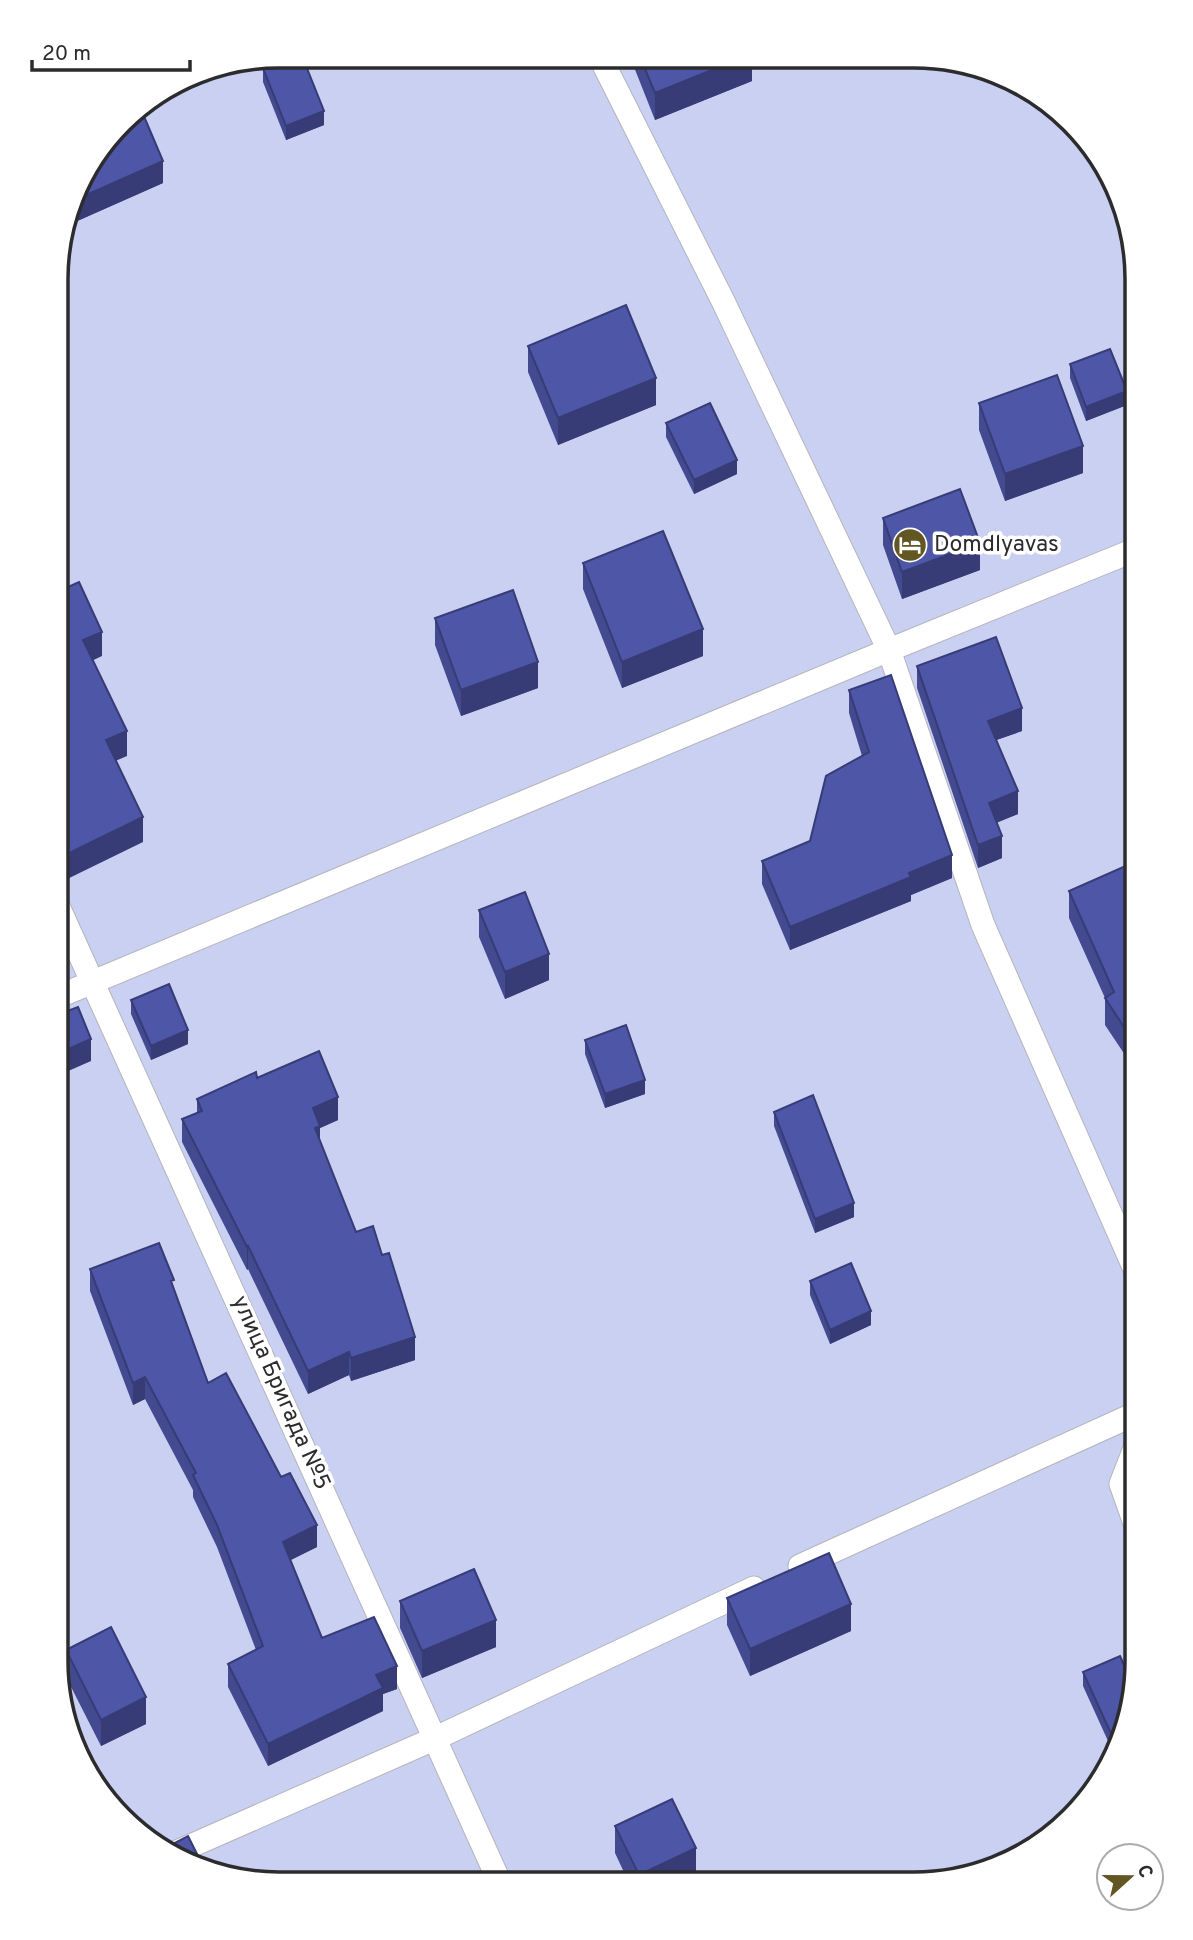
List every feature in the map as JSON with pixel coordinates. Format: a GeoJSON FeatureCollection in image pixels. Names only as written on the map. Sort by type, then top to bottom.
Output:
{"type":"FeatureCollection","features":[{"type":"Feature","properties":{"kind":"lane"},"geometry":{"type":"LineString","coordinates":[[606,68],[723,301],[889,650],[984,925],[1124,1245]]}},
{"type":"Feature","properties":{"kind":"lane"},"geometry":{"type":"LineString","coordinates":[[68,992],[889,650],[1125,555]]}},
{"type":"Feature","properties":{"kind":"lane","name":"улица Бригада №5"},"geometry":{"type":"LineString","coordinates":[[68,928],[495,1872]]}},
{"type":"Feature","properties":{"kind":"lane"},"geometry":{"type":"LineString","coordinates":[[185,1849],[436,1738],[1124,1419]]}},
{"type":"Feature","properties":{"kind":"lane"},"geometry":{"type":"LineString","coordinates":[[1124,1476],[1121,1484],[1124,1493]]}},
{"type":"Feature","properties":{"kind":"shaded area"},"geometry":{"type":"Polygon","coordinates":[[[252,70],[941,70],[994,84],[1042,112],[1063,130],[1081,151],[1109,199],[1121,238],[1125,280],[1124,1674],[1121,1702],[1114,1728],[1089,1778],[1063,1810],[1042,1828],[994,1856],[955,1868],[913,1872],[252,1870],[199,1856],[151,1828],[130,1810],[112,1789],[84,1741],[72,1702],[68,1660],[70,252],[75,225],[90,186],[104,162],[130,130],[162,104],[186,90],[225,75],[252,70]]]}},
{"type":"Feature","properties":{"kind":"building"},"geometry":{"type":"Polygon","coordinates":[[[307,68],[324,111],[286,126],[263,69],[307,68]]]}},
{"type":"Feature","properties":{"kind":"building"},"geometry":{"type":"Polygon","coordinates":[[[645,68],[717,68],[655,93],[645,68]]]}},
{"type":"Feature","properties":{"kind":"building"},"geometry":{"type":"Polygon","coordinates":[[[144,118],[163,161],[86,195],[112,151],[144,118]]]}},
{"type":"Feature","properties":{"kind":"building"},"geometry":{"type":"Polygon","coordinates":[[[626,305],[656,378],[558,418],[528,346],[626,305]]]}},
{"type":"Feature","properties":{"kind":"building"},"geometry":{"type":"Polygon","coordinates":[[[1110,349],[1125,392],[1086,407],[1070,364],[1110,349]]]}},
{"type":"Feature","properties":{"kind":"building"},"geometry":{"type":"Polygon","coordinates":[[[1057,375],[1083,446],[1005,474],[979,403],[1057,375]]]}},
{"type":"Feature","properties":{"kind":"building"},"geometry":{"type":"Polygon","coordinates":[[[710,403],[737,460],[694,480],[666,423],[710,403]]]}},
{"type":"Feature","properties":{"kind":"building"},"geometry":{"type":"Polygon","coordinates":[[[960,489],[980,543],[902,572],[883,518],[960,489]]]}},
{"type":"Feature","properties":{"kind":"building"},"geometry":{"type":"Polygon","coordinates":[[[663,531],[703,629],[622,662],[583,563],[663,531]]]}},
{"type":"Feature","properties":{"kind":"building"},"geometry":{"type":"Polygon","coordinates":[[[79,582],[102,632],[83,640],[127,731],[106,740],[143,817],[68,854],[68,587],[79,582]]]}},
{"type":"Feature","properties":{"kind":"building"},"geometry":{"type":"Polygon","coordinates":[[[513,590],[538,662],[461,690],[435,618],[513,590]]]}},
{"type":"Feature","properties":{"kind":"building"},"geometry":{"type":"Polygon","coordinates":[[[996,637],[1022,708],[988,721],[1018,791],[989,803],[1002,836],[978,845],[917,666],[996,637]]]}},
{"type":"Feature","properties":{"kind":"building"},"geometry":{"type":"Polygon","coordinates":[[[891,675],[952,855],[909,873],[911,877],[790,927],[762,861],[810,841],[826,776],[869,752],[849,690],[891,675]]]}},
{"type":"Feature","properties":{"kind":"building"},"geometry":{"type":"Polygon","coordinates":[[[1125,866],[1124,1028],[1105,998],[1114,992],[1069,891],[1125,866]]]}},
{"type":"Feature","properties":{"kind":"building"},"geometry":{"type":"Polygon","coordinates":[[[525,892],[549,954],[505,972],[479,910],[525,892]]]}},
{"type":"Feature","properties":{"kind":"building"},"geometry":{"type":"Polygon","coordinates":[[[169,984],[188,1030],[151,1046],[131,1000],[169,984]]]}},
{"type":"Feature","properties":{"kind":"building"},"geometry":{"type":"Polygon","coordinates":[[[78,1007],[91,1039],[68,1049],[68,1011],[78,1007]]]}},
{"type":"Feature","properties":{"kind":"building"},"geometry":{"type":"Polygon","coordinates":[[[626,1025],[645,1080],[605,1094],[585,1040],[626,1025]]]}},
{"type":"Feature","properties":{"kind":"building"},"geometry":{"type":"Polygon","coordinates":[[[319,1051],[338,1097],[313,1108],[320,1126],[315,1128],[356,1232],[373,1226],[382,1255],[389,1253],[415,1337],[351,1358],[349,1352],[308,1371],[248,1246],[182,1119],[202,1111],[197,1099],[256,1072],[257,1078],[319,1051]]]}},
{"type":"Feature","properties":{"kind":"building"},"geometry":{"type":"Polygon","coordinates":[[[813,1095],[854,1203],[815,1219],[774,1112],[813,1095]]]}},
{"type":"Feature","properties":{"kind":"building"},"geometry":{"type":"Polygon","coordinates":[[[159,1243],[208,1383],[226,1373],[281,1477],[290,1473],[317,1525],[283,1542],[322,1638],[374,1617],[397,1666],[376,1675],[383,1688],[268,1744],[228,1664],[263,1646],[217,1525],[193,1475],[196,1473],[145,1377],[133,1383],[90,1269],[159,1243]]]}},
{"type":"Feature","properties":{"kind":"building"},"geometry":{"type":"Polygon","coordinates":[[[851,1263],[871,1311],[830,1330],[810,1281],[851,1263]]]}},
{"type":"Feature","properties":{"kind":"building"},"geometry":{"type":"Polygon","coordinates":[[[829,1553],[851,1604],[750,1649],[727,1598],[829,1553]]]}},
{"type":"Feature","properties":{"kind":"building"},"geometry":{"type":"Polygon","coordinates":[[[474,1569],[496,1620],[422,1651],[400,1601],[474,1569]]]}},
{"type":"Feature","properties":{"kind":"building"},"geometry":{"type":"Polygon","coordinates":[[[111,1627],[146,1697],[101,1720],[68,1654],[68,1649],[111,1627]]]}},
{"type":"Feature","properties":{"kind":"building"},"geometry":{"type":"Polygon","coordinates":[[[1120,1656],[1124,1665],[1121,1702],[1111,1734],[1083,1672],[1120,1656]]]}},
{"type":"Feature","properties":{"kind":"building"},"geometry":{"type":"Polygon","coordinates":[[[672,1799],[696,1848],[645,1872],[638,1872],[615,1826],[672,1799]]]}},
{"type":"Feature","properties":{"kind":"building"},"geometry":{"type":"Polygon","coordinates":[[[188,1836],[198,1855],[174,1843],[188,1836]]]}},
{"type":"Feature","properties":{"kind":"place","name":"Domdlyavas"},"geometry":{"type":"Point","coordinates":[910,545]}}]}
